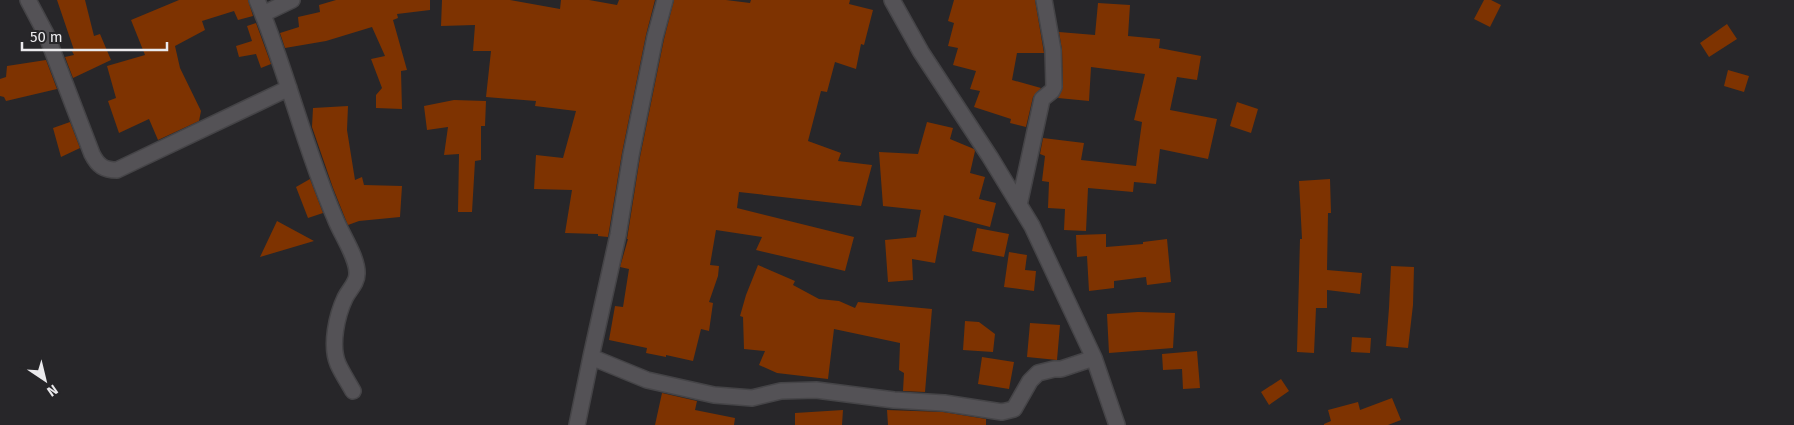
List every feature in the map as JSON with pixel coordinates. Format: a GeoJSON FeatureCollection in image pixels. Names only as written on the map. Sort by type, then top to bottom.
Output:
{"type":"FeatureCollection","features":[{"type":"Feature","properties":{"kind":"street"},"geometry":{"type":"LineString","coordinates":[[28,0],[46,34],[97,162],[108,170],[117,170],[289,88]]}},
{"type":"Feature","properties":{"kind":"street"},"geometry":{"type":"LineString","coordinates":[[292,0],[260,7],[322,188],[354,259],[358,275],[346,296],[340,312],[335,344],[338,363],[353,391]]}},
{"type":"Feature","properties":{"kind":"street"},"geometry":{"type":"LineString","coordinates":[[576,425],[618,235],[631,155],[655,37],[665,0]]}},
{"type":"Feature","properties":{"kind":"street"},"geometry":{"type":"LineString","coordinates":[[892,0],[921,52],[990,157],[1032,226],[1094,358],[1117,425]]}},
{"type":"Feature","properties":{"kind":"street"},"geometry":{"type":"LineString","coordinates":[[1019,205],[1042,99],[1052,91],[1054,83],[1053,50],[1044,10],[1044,0]]}},
{"type":"Feature","properties":{"kind":"street"},"geometry":{"type":"LineString","coordinates":[[591,357],[647,380],[714,395],[752,398],[781,391],[816,390],[894,400],[944,403],[1002,412],[1014,409],[1030,381],[1038,373],[1061,369],[1094,358]]}},
{"type":"Feature","properties":{"kind":"building"},"geometry":{"type":"Polygon","coordinates":[[[57,0],[85,0],[94,36],[100,34],[111,60],[73,78],[65,57],[74,55],[72,51],[74,50],[57,0]]]}},
{"type":"Feature","properties":{"kind":"building"},"geometry":{"type":"Polygon","coordinates":[[[179,0],[248,0],[253,16],[238,20],[234,11],[202,21],[205,30],[175,46],[180,68],[201,111],[199,121],[158,140],[149,119],[119,133],[108,101],[116,98],[107,66],[145,55],[131,20],[179,0]]]}},
{"type":"Feature","properties":{"kind":"building"},"geometry":{"type":"Polygon","coordinates":[[[336,0],[430,0],[430,10],[397,14],[398,18],[393,20],[407,70],[401,71],[402,109],[376,108],[376,95],[382,88],[371,59],[385,56],[372,27],[326,41],[285,48],[280,33],[299,27],[298,17],[320,12],[319,5],[336,0]]]}},
{"type":"Feature","properties":{"kind":"building"},"geometry":{"type":"Polygon","coordinates":[[[442,0],[510,0],[560,9],[561,0],[589,0],[617,5],[619,0],[655,0],[622,153],[608,237],[598,236],[598,234],[565,233],[572,190],[534,189],[536,155],[563,158],[576,111],[535,106],[536,101],[486,97],[491,51],[473,51],[475,25],[441,26],[442,0]]]}},
{"type":"Feature","properties":{"kind":"building"},"geometry":{"type":"Polygon","coordinates":[[[674,0],[726,0],[750,3],[751,0],[850,0],[849,4],[873,10],[864,45],[861,44],[856,69],[835,62],[827,92],[821,91],[808,141],[841,153],[838,161],[872,165],[861,206],[739,192],[737,208],[854,237],[845,271],[756,250],[762,237],[716,230],[710,265],[719,266],[718,276],[709,302],[713,303],[709,331],[701,329],[693,361],[646,353],[647,348],[609,340],[615,306],[623,307],[629,269],[620,267],[628,239],[640,157],[664,39],[674,0]]]}},
{"type":"Feature","properties":{"kind":"building"},"geometry":{"type":"Polygon","coordinates":[[[954,0],[1035,0],[1044,53],[1017,53],[1012,80],[1041,88],[1033,97],[1026,127],[1010,123],[1011,119],[974,107],[980,91],[970,89],[976,71],[953,65],[958,48],[948,46],[954,23],[948,21],[954,0]]]}},
{"type":"Feature","properties":{"kind":"building"},"geometry":{"type":"Polygon","coordinates":[[[1484,0],[1491,0],[1501,5],[1490,27],[1474,19],[1484,0]]]}},
{"type":"Feature","properties":{"kind":"building"},"geometry":{"type":"Polygon","coordinates":[[[1098,3],[1130,5],[1128,36],[1160,39],[1159,48],[1201,56],[1197,80],[1177,77],[1170,110],[1217,119],[1208,159],[1160,149],[1156,184],[1134,182],[1133,192],[1088,188],[1086,231],[1064,230],[1065,209],[1048,208],[1049,182],[1042,181],[1045,156],[1040,154],[1043,138],[1084,143],[1081,160],[1136,166],[1142,122],[1134,120],[1145,74],[1091,67],[1089,101],[1058,98],[1063,87],[1062,50],[1059,32],[1095,35],[1098,3]]]}},
{"type":"Feature","properties":{"kind":"building"},"geometry":{"type":"Polygon","coordinates":[[[256,23],[271,64],[261,68],[256,54],[239,57],[236,46],[252,41],[247,26],[256,23]]]}},
{"type":"Feature","properties":{"kind":"building"},"geometry":{"type":"Polygon","coordinates":[[[1727,24],[1737,39],[1709,57],[1700,43],[1727,24]]]}},
{"type":"Feature","properties":{"kind":"building"},"geometry":{"type":"Polygon","coordinates":[[[46,60],[57,89],[6,101],[4,97],[0,96],[0,79],[6,77],[7,66],[46,60]]]}},
{"type":"Feature","properties":{"kind":"building"},"geometry":{"type":"Polygon","coordinates":[[[1728,70],[1749,76],[1744,92],[1724,86],[1728,70]]]}},
{"type":"Feature","properties":{"kind":"building"},"geometry":{"type":"Polygon","coordinates":[[[454,100],[486,101],[485,126],[481,126],[481,160],[475,161],[472,212],[458,212],[459,154],[444,155],[448,127],[427,130],[424,106],[454,100]]]}},
{"type":"Feature","properties":{"kind":"building"},"geometry":{"type":"Polygon","coordinates":[[[1237,102],[1258,109],[1251,133],[1230,126],[1237,102]]]}},
{"type":"Feature","properties":{"kind":"building"},"geometry":{"type":"Polygon","coordinates":[[[348,106],[347,130],[355,180],[362,177],[364,185],[402,186],[400,217],[359,221],[348,225],[347,223],[312,127],[313,108],[348,106]]]}},
{"type":"Feature","properties":{"kind":"building"},"geometry":{"type":"Polygon","coordinates":[[[70,122],[80,148],[61,157],[53,128],[70,122]]]}},
{"type":"Feature","properties":{"kind":"building"},"geometry":{"type":"Polygon","coordinates":[[[927,122],[953,128],[950,139],[974,149],[970,173],[985,177],[979,199],[996,203],[990,227],[944,215],[935,263],[912,259],[913,280],[888,282],[885,240],[916,237],[921,210],[883,206],[879,152],[918,154],[927,122]]]}},
{"type":"Feature","properties":{"kind":"building"},"geometry":{"type":"Polygon","coordinates":[[[310,179],[323,213],[308,218],[296,187],[310,179]]]}},
{"type":"Feature","properties":{"kind":"building"},"geometry":{"type":"Polygon","coordinates":[[[1330,179],[1331,213],[1328,213],[1327,270],[1362,273],[1360,294],[1327,290],[1327,308],[1316,308],[1314,353],[1297,352],[1300,239],[1302,239],[1299,181],[1330,179]]]}},
{"type":"Feature","properties":{"kind":"building"},"geometry":{"type":"Polygon","coordinates":[[[277,221],[314,241],[260,257],[277,221]]]}},
{"type":"Feature","properties":{"kind":"building"},"geometry":{"type":"Polygon","coordinates":[[[977,228],[1009,234],[1004,257],[972,251],[977,228]]]}},
{"type":"Feature","properties":{"kind":"building"},"geometry":{"type":"Polygon","coordinates":[[[1106,234],[1106,247],[1143,244],[1143,242],[1167,239],[1171,282],[1147,285],[1146,277],[1114,281],[1114,288],[1089,291],[1087,256],[1077,257],[1076,235],[1106,234]]]}},
{"type":"Feature","properties":{"kind":"building"},"geometry":{"type":"Polygon","coordinates":[[[1009,252],[1027,255],[1025,270],[1036,271],[1034,291],[1004,287],[1009,252]]]}},
{"type":"Feature","properties":{"kind":"building"},"geometry":{"type":"Polygon","coordinates":[[[758,265],[795,281],[793,285],[819,299],[839,301],[855,308],[858,302],[932,309],[925,392],[903,391],[904,373],[899,370],[900,343],[834,329],[828,379],[777,373],[759,365],[765,351],[744,349],[743,317],[740,316],[758,265]]]}},
{"type":"Feature","properties":{"kind":"building"},"geometry":{"type":"Polygon","coordinates":[[[1391,266],[1414,267],[1413,305],[1408,348],[1386,346],[1391,266]]]}},
{"type":"Feature","properties":{"kind":"building"},"geometry":{"type":"Polygon","coordinates":[[[1138,312],[1175,313],[1173,348],[1109,353],[1107,314],[1138,312]]]}},
{"type":"Feature","properties":{"kind":"building"},"geometry":{"type":"Polygon","coordinates":[[[965,321],[979,322],[995,334],[993,352],[963,350],[965,321]]]}},
{"type":"Feature","properties":{"kind":"building"},"geometry":{"type":"Polygon","coordinates":[[[1030,323],[1060,325],[1057,360],[1027,357],[1030,323]]]}},
{"type":"Feature","properties":{"kind":"building"},"geometry":{"type":"Polygon","coordinates":[[[1352,337],[1371,338],[1370,353],[1351,352],[1352,337]]]}},
{"type":"Feature","properties":{"kind":"building"},"geometry":{"type":"Polygon","coordinates":[[[1197,351],[1200,388],[1183,389],[1182,369],[1163,370],[1162,354],[1197,351]]]}},
{"type":"Feature","properties":{"kind":"building"},"geometry":{"type":"Polygon","coordinates":[[[982,357],[1014,362],[1009,389],[978,384],[982,357]]]}},
{"type":"Feature","properties":{"kind":"building"},"geometry":{"type":"Polygon","coordinates":[[[1281,379],[1289,391],[1269,405],[1261,392],[1281,379]]]}},
{"type":"Feature","properties":{"kind":"building"},"geometry":{"type":"Polygon","coordinates":[[[662,393],[697,401],[695,410],[735,418],[734,425],[655,425],[662,393]]]}},
{"type":"Feature","properties":{"kind":"building"},"geometry":{"type":"Polygon","coordinates":[[[1392,398],[1401,420],[1388,425],[1324,425],[1331,421],[1328,410],[1358,402],[1360,410],[1392,398]]]}},
{"type":"Feature","properties":{"kind":"building"},"geometry":{"type":"Polygon","coordinates":[[[843,410],[842,425],[795,425],[795,413],[843,410]]]}},
{"type":"Feature","properties":{"kind":"building"},"geometry":{"type":"Polygon","coordinates":[[[887,410],[943,412],[986,419],[986,425],[888,425],[887,410]]]}}]}
